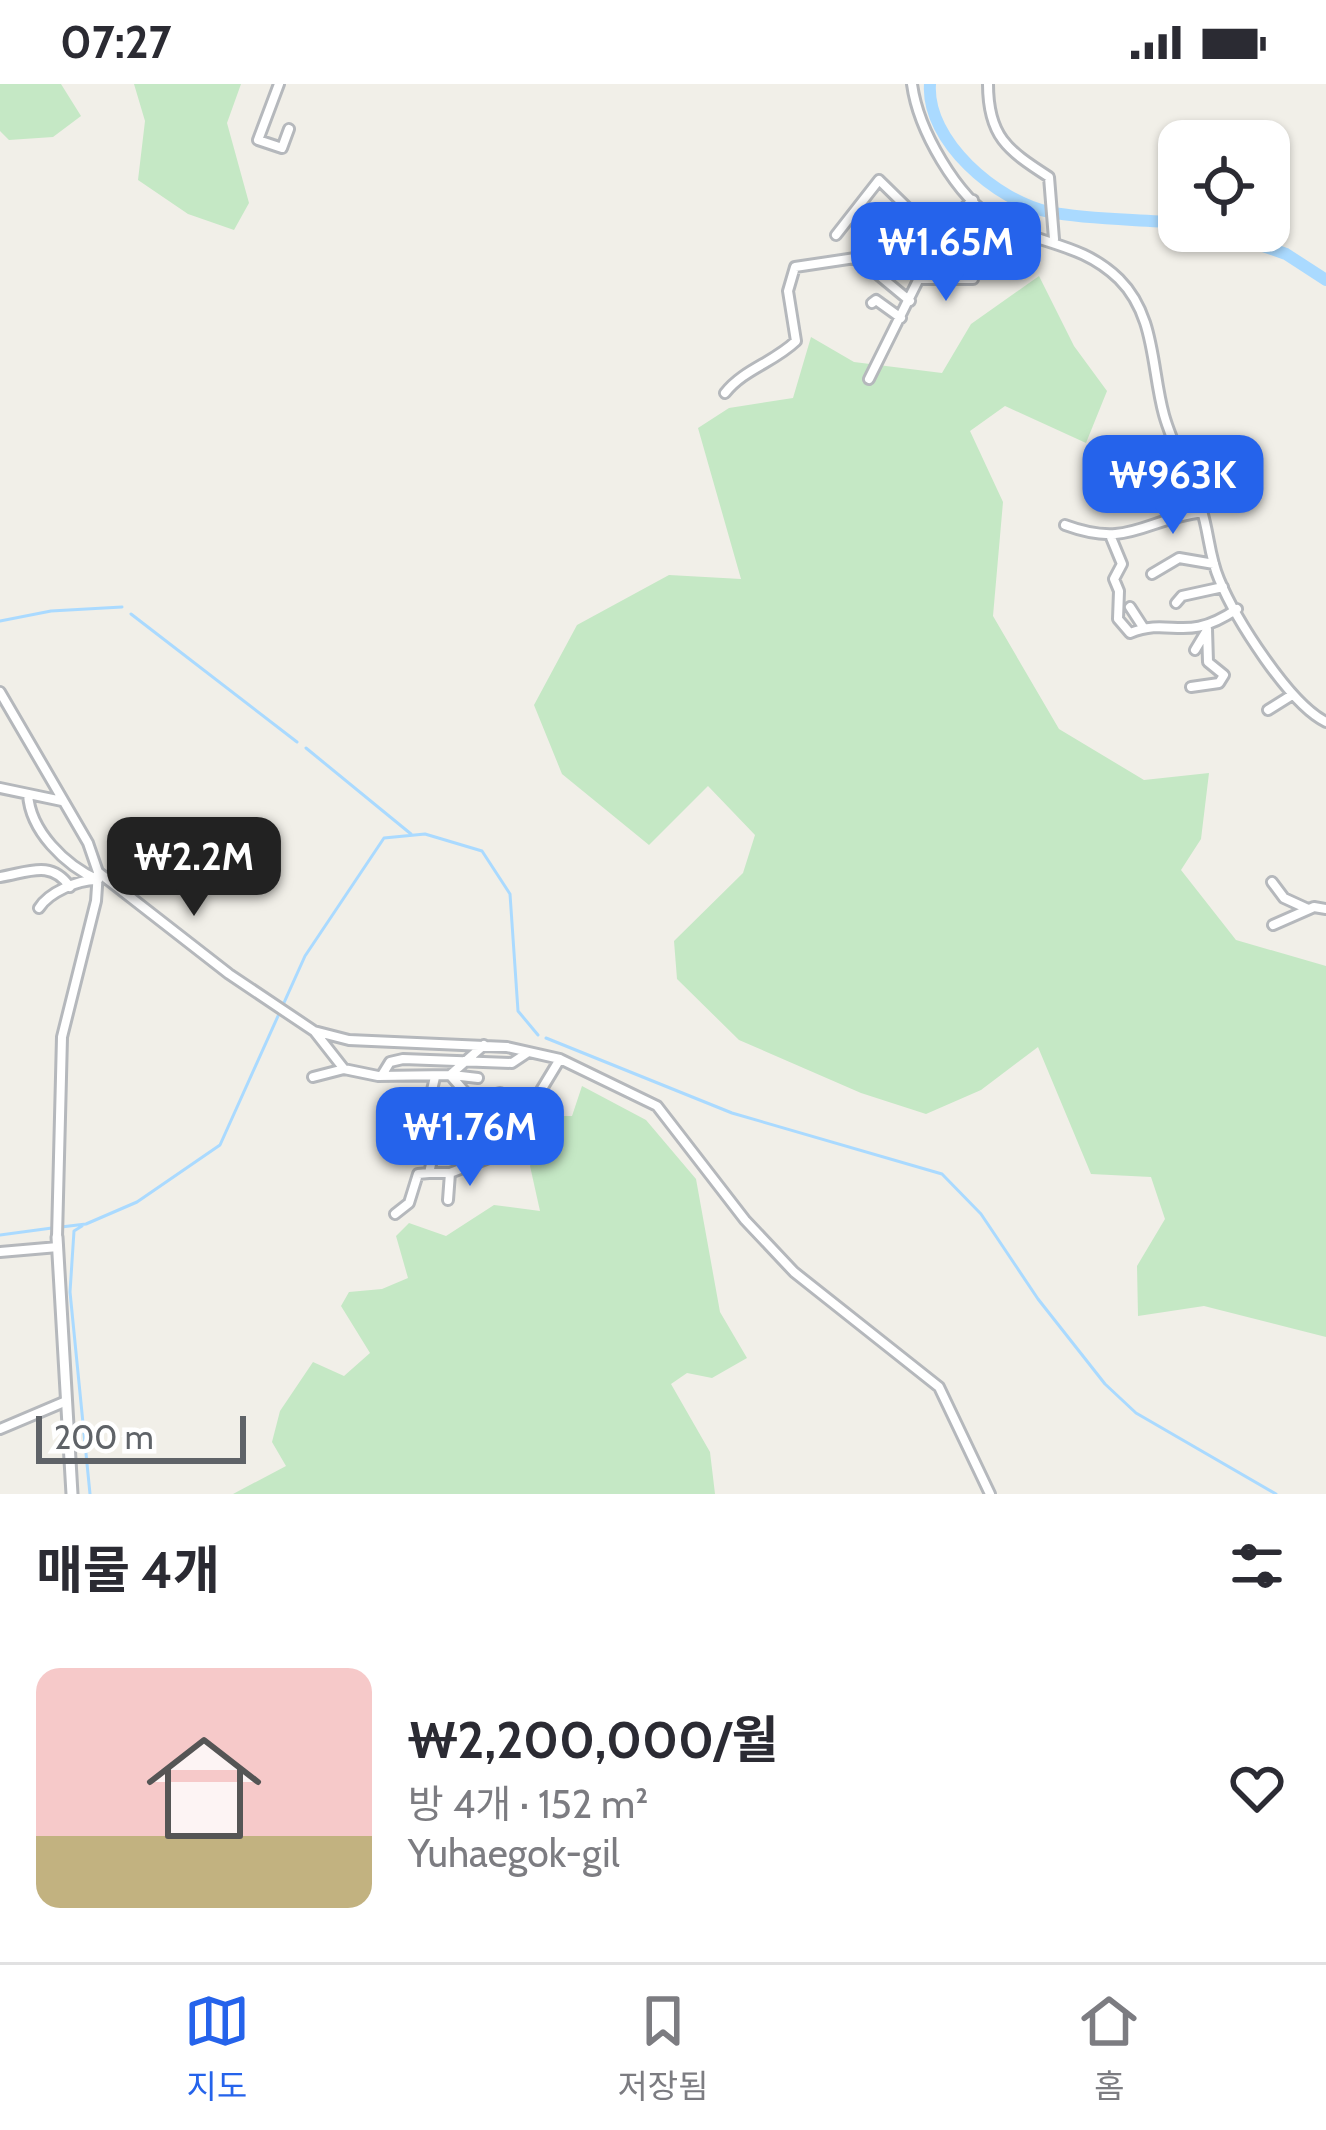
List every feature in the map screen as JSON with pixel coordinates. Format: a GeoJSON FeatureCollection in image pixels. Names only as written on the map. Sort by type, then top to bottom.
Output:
{"type":"FeatureCollection","features":[{"type":"Feature","properties":{"kind":"street"},"geometry":{"type":"LineString","coordinates":[[279,84],[258,140],[282,148],[289,129]]}},
{"type":"Feature","properties":{"kind":"street"},"geometry":{"type":"LineString","coordinates":[[912,84],[930,134],[973,200],[999,222],[1054,239],[1104,266],[1133,298],[1150,336],[1171,438],[1203,512],[1223,586],[1292,695],[1305,712],[1326,722]]}},
{"type":"Feature","properties":{"kind":"street"},"geometry":{"type":"LineString","coordinates":[[988,84],[989,120],[1003,142],[1049,177],[1054,239]]}},
{"type":"Feature","properties":{"kind":"street"},"geometry":{"type":"LineString","coordinates":[[836,235],[879,180],[927,227]]}},
{"type":"Feature","properties":{"kind":"street"},"geometry":{"type":"LineString","coordinates":[[869,379],[946,224],[973,200]]}},
{"type":"Feature","properties":{"kind":"street"},"geometry":{"type":"LineString","coordinates":[[725,393],[739,376],[777,359],[796,341],[788,291],[795,267],[884,251],[927,227],[946,224]]}},
{"type":"Feature","properties":{"kind":"street"},"geometry":{"type":"LineString","coordinates":[[858,258],[910,301]]}},
{"type":"Feature","properties":{"kind":"street"},"geometry":{"type":"LineString","coordinates":[[920,279],[973,279]]}},
{"type":"Feature","properties":{"kind":"street"},"geometry":{"type":"LineString","coordinates":[[872,303],[876,300],[901,318]]}},
{"type":"Feature","properties":{"kind":"street"},"geometry":{"type":"LineString","coordinates":[[1160,502],[1184,514]]}},
{"type":"Feature","properties":{"kind":"street"},"geometry":{"type":"LineString","coordinates":[[1065,525],[1091,535],[1110,535],[1142,531],[1184,514],[1203,512]]}},
{"type":"Feature","properties":{"kind":"street"},"geometry":{"type":"LineString","coordinates":[[1110,535],[1122,564],[1114,578],[1119,591],[1118,619],[1130,633],[1143,628],[1208,628]]}},
{"type":"Feature","properties":{"kind":"street"},"geometry":{"type":"LineString","coordinates":[[1152,574],[1179,557],[1214,564]]}},
{"type":"Feature","properties":{"kind":"street"},"geometry":{"type":"LineString","coordinates":[[1176,603],[1182,596],[1223,586]]}},
{"type":"Feature","properties":{"kind":"street"},"geometry":{"type":"LineString","coordinates":[[1130,607],[1143,628]]}},
{"type":"Feature","properties":{"kind":"street"},"geometry":{"type":"LineString","coordinates":[[1195,650],[1208,628],[1237,609]]}},
{"type":"Feature","properties":{"kind":"street"},"geometry":{"type":"LineString","coordinates":[[1191,687],[1209,687],[1224,675],[1208,662],[1208,628]]}},
{"type":"Feature","properties":{"kind":"street"},"geometry":{"type":"LineString","coordinates":[[0,692],[63,801],[98,876],[62,1037],[56,1220],[72,1494]]}},
{"type":"Feature","properties":{"kind":"street"},"geometry":{"type":"LineString","coordinates":[[1268,710],[1292,695]]}},
{"type":"Feature","properties":{"kind":"street"},"geometry":{"type":"LineString","coordinates":[[0,788],[63,801]]}},
{"type":"Feature","properties":{"kind":"street"},"geometry":{"type":"LineString","coordinates":[[28,794],[33,820],[69,863],[98,876],[314,1030],[350,1040],[484,1045],[560,1059],[657,1106],[745,1220],[794,1272],[939,1387],[990,1494]]}},
{"type":"Feature","properties":{"kind":"street"},"geometry":{"type":"LineString","coordinates":[[0,877],[38,868],[60,874],[70,887]]}},
{"type":"Feature","properties":{"kind":"street"},"geometry":{"type":"LineString","coordinates":[[39,908],[45,898],[98,876]]}},
{"type":"Feature","properties":{"kind":"street"},"geometry":{"type":"LineString","coordinates":[[1272,882],[1285,898],[1309,910]]}},
{"type":"Feature","properties":{"kind":"street"},"geometry":{"type":"LineString","coordinates":[[1273,925],[1309,910],[1326,909]]}},
{"type":"Feature","properties":{"kind":"street"},"geometry":{"type":"LineString","coordinates":[[314,1030],[344,1069]]}},
{"type":"Feature","properties":{"kind":"street"},"geometry":{"type":"LineString","coordinates":[[450,1075],[484,1045]]}},
{"type":"Feature","properties":{"kind":"street"},"geometry":{"type":"LineString","coordinates":[[382,1076],[390,1062],[403,1059],[512,1063],[528,1052]]}},
{"type":"Feature","properties":{"kind":"street"},"geometry":{"type":"LineString","coordinates":[[540,1092],[560,1059]]}},
{"type":"Feature","properties":{"kind":"street"},"geometry":{"type":"LineString","coordinates":[[314,1077],[344,1069],[382,1076],[478,1078]]}},
{"type":"Feature","properties":{"kind":"street"},"geometry":{"type":"LineString","coordinates":[[395,1214],[409,1203],[418,1174],[450,1173],[502,1153],[471,1121],[472,1100],[450,1075]]}},
{"type":"Feature","properties":{"kind":"street"},"geometry":{"type":"LineString","coordinates":[[429,1173],[435,1147],[432,1132],[424,1125],[435,1077]]}},
{"type":"Feature","properties":{"kind":"street"},"geometry":{"type":"LineString","coordinates":[[472,1100],[500,1093],[514,1099]]}},
{"type":"Feature","properties":{"kind":"street"},"geometry":{"type":"LineString","coordinates":[[482,1133],[508,1123],[519,1131]]}},
{"type":"Feature","properties":{"kind":"street"},"geometry":{"type":"LineString","coordinates":[[448,1200],[450,1173]]}},
{"type":"Feature","properties":{"kind":"street"},"geometry":{"type":"LineString","coordinates":[[0,1252],[57,1242]]}},
{"type":"Feature","properties":{"kind":"street"},"geometry":{"type":"LineString","coordinates":[[0,1429],[64,1402]]}},
{"type":"Feature","properties":{"kind":"green space"},"geometry":{"type":"Polygon","coordinates":[[[0,84],[61,84],[81,116],[53,137],[9,140],[0,131],[0,84]]]}},
{"type":"Feature","properties":{"kind":"green space"},"geometry":{"type":"Polygon","coordinates":[[[134,84],[241,84],[227,123],[249,203],[234,230],[188,214],[138,180],[145,121],[134,84]]]}},
{"type":"Feature","properties":{"kind":"green space"},"geometry":{"type":"Polygon","coordinates":[[[1039,276],[1074,346],[1107,391],[1086,443],[1005,406],[970,431],[1003,502],[993,616],[1059,729],[1144,780],[1209,773],[1201,839],[1181,870],[1236,940],[1326,966],[1326,1337],[1204,1306],[1138,1316],[1137,1266],[1165,1219],[1151,1177],[1091,1174],[1038,1047],[981,1090],[926,1114],[861,1093],[739,1040],[677,979],[674,941],[743,873],[755,835],[708,786],[649,845],[562,774],[534,705],[577,625],[669,575],[741,579],[698,428],[729,408],[793,398],[811,337],[854,362],[942,373],[971,324],[1039,276]]]}},
{"type":"Feature","properties":{"kind":"green space"},"geometry":{"type":"Polygon","coordinates":[[[582,1086],[646,1120],[696,1179],[720,1312],[747,1358],[712,1378],[687,1373],[671,1384],[710,1452],[715,1494],[233,1494],[286,1466],[272,1442],[280,1411],[313,1362],[344,1376],[370,1353],[341,1306],[349,1292],[382,1289],[408,1278],[396,1236],[409,1223],[446,1236],[494,1205],[540,1211],[530,1166],[549,1116],[572,1116],[582,1086]]]}},
{"type":"Feature","properties":{"kind":"waterway"},"geometry":{"type":"LineString","coordinates":[[930,84],[932,105],[952,147],[987,182],[1008,195],[1065,215],[1158,222]]}},
{"type":"Feature","properties":{"kind":"waterway"},"geometry":{"type":"LineString","coordinates":[[1280,252],[1326,280]]}},
{"type":"Feature","properties":{"kind":"waterway"},"geometry":{"type":"LineString","coordinates":[[0,621],[51,611],[122,607]]}},
{"type":"Feature","properties":{"kind":"waterway"},"geometry":{"type":"LineString","coordinates":[[131,614],[297,742]]}},
{"type":"Feature","properties":{"kind":"waterway"},"geometry":{"type":"LineString","coordinates":[[306,748],[411,834]]}},
{"type":"Feature","properties":{"kind":"waterway"},"geometry":{"type":"LineString","coordinates":[[61,1227],[86,1224],[137,1202],[220,1145],[305,956],[384,838],[425,834],[482,851],[510,894],[518,1011],[538,1035]]}},
{"type":"Feature","properties":{"kind":"waterway"},"geometry":{"type":"LineString","coordinates":[[546,1038],[732,1113],[942,1174],[981,1214],[1038,1299],[1105,1384],[1136,1413],[1276,1494]]}},
{"type":"Feature","properties":{"kind":"waterway"},"geometry":{"type":"LineString","coordinates":[[82,1226],[74,1231],[70,1292],[90,1494]]}},
{"type":"Feature","properties":{"kind":"waterway"},"geometry":{"type":"LineString","coordinates":[[0,1235],[52,1228]]}}]}
